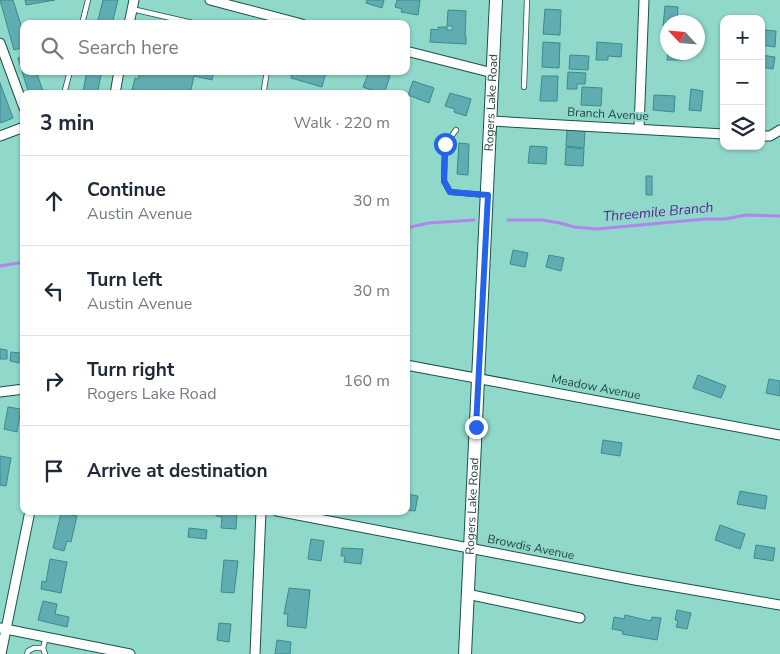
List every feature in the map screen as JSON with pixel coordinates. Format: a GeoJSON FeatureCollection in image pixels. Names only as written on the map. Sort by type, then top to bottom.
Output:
{"type":"FeatureCollection","features":[{"type":"Feature","properties":{"kind":"main road","name":"Rogers Lake Road"},"geometry":{"type":"LineString","coordinates":[[465,654],[496,0]]}},
{"type":"Feature","properties":{"kind":"street"},"geometry":{"type":"LineString","coordinates":[[210,0],[287,20]]}},
{"type":"Feature","properties":{"kind":"street"},"geometry":{"type":"LineString","coordinates":[[639,128],[644,0]]}},
{"type":"Feature","properties":{"kind":"street"},"geometry":{"type":"LineString","coordinates":[[130,20],[133,5]]}},
{"type":"Feature","properties":{"kind":"street"},"geometry":{"type":"LineString","coordinates":[[0,43],[4,64],[20,99]]}},
{"type":"Feature","properties":{"kind":"street"},"geometry":{"type":"LineString","coordinates":[[410,52],[493,73]]}},
{"type":"Feature","properties":{"kind":"street"},"geometry":{"type":"LineString","coordinates":[[116,90],[118,75]]}},
{"type":"Feature","properties":{"kind":"street","name":"Branch Avenue"},"geometry":{"type":"LineString","coordinates":[[491,121],[720,134]]}},
{"type":"Feature","properties":{"kind":"street"},"geometry":{"type":"LineString","coordinates":[[0,136],[20,128]]}},
{"type":"Feature","properties":{"kind":"street"},"geometry":{"type":"LineString","coordinates":[[765,136],[770,136],[780,131]]}},
{"type":"Feature","properties":{"kind":"street","name":"Meadow Avenue"},"geometry":{"type":"LineString","coordinates":[[410,366],[780,435]]}},
{"type":"Feature","properties":{"kind":"street"},"geometry":{"type":"LineString","coordinates":[[0,392],[20,390]]}},
{"type":"Feature","properties":{"kind":"street"},"geometry":{"type":"LineString","coordinates":[[1,654],[3,629],[29,515]]}},
{"type":"Feature","properties":{"kind":"street"},"geometry":{"type":"LineString","coordinates":[[255,654],[260,515]]}},
{"type":"Feature","properties":{"kind":"street","name":"Browdis Avenue"},"geometry":{"type":"LineString","coordinates":[[298,515],[780,606]]}},
{"type":"Feature","properties":{"kind":"street"},"geometry":{"type":"LineString","coordinates":[[468,594],[580,618]]}},
{"type":"Feature","properties":{"kind":"street"},"geometry":{"type":"LineString","coordinates":[[3,629],[130,654]]}},
{"type":"Feature","properties":{"kind":"lane"},"geometry":{"type":"LineString","coordinates":[[83,20],[88,0]]}},
{"type":"Feature","properties":{"kind":"lane"},"geometry":{"type":"LineString","coordinates":[[524,87],[528,0]]}},
{"type":"Feature","properties":{"kind":"lane"},"geometry":{"type":"LineString","coordinates":[[133,5],[184,20]]}},
{"type":"Feature","properties":{"kind":"lane"},"geometry":{"type":"LineString","coordinates":[[65,90],[69,75]]}},
{"type":"Feature","properties":{"kind":"lane"},"geometry":{"type":"LineString","coordinates":[[264,90],[266,75]]}},
{"type":"Feature","properties":{"kind":"lane"},"geometry":{"type":"LineString","coordinates":[[456,130],[445,144],[444,181],[450,192],[488,195]]}},
{"type":"Feature","properties":{"kind":"lane"},"geometry":{"type":"LineString","coordinates":[[45,654],[42,648],[46,637]]}},
{"type":"Feature","properties":{"kind":"lane"},"geometry":{"type":"LineString","coordinates":[[27,654],[28,651],[34,648],[42,648]]}},
{"type":"Feature","properties":{"kind":"building"},"geometry":{"type":"Polygon","coordinates":[[[0,0],[13,0],[20,22],[20,48],[14,50],[0,0]]]}},
{"type":"Feature","properties":{"kind":"building"},"geometry":{"type":"Polygon","coordinates":[[[25,0],[55,0],[26,5],[25,0]]]}},
{"type":"Feature","properties":{"kind":"building"},"geometry":{"type":"Polygon","coordinates":[[[103,0],[118,0],[113,20],[98,20],[103,0]]]}},
{"type":"Feature","properties":{"kind":"building"},"geometry":{"type":"Polygon","coordinates":[[[367,0],[384,0],[382,8],[366,3],[367,0]]]}},
{"type":"Feature","properties":{"kind":"building"},"geometry":{"type":"Polygon","coordinates":[[[397,0],[420,0],[418,15],[401,12],[402,9],[395,7],[397,0]]]}},
{"type":"Feature","properties":{"kind":"building"},"geometry":{"type":"Polygon","coordinates":[[[665,6],[678,7],[677,15],[664,15],[665,6]]]}},
{"type":"Feature","properties":{"kind":"building"},"geometry":{"type":"Polygon","coordinates":[[[545,9],[561,10],[560,35],[543,34],[545,9]]]}},
{"type":"Feature","properties":{"kind":"building"},"geometry":{"type":"Polygon","coordinates":[[[448,10],[466,11],[466,44],[430,42],[431,29],[438,30],[438,27],[447,27],[447,30],[452,30],[453,26],[447,26],[448,10]]]}},
{"type":"Feature","properties":{"kind":"building"},"geometry":{"type":"Polygon","coordinates":[[[765,30],[776,31],[775,47],[765,46],[765,30]]]}},
{"type":"Feature","properties":{"kind":"building"},"geometry":{"type":"Polygon","coordinates":[[[543,42],[560,43],[559,68],[542,67],[543,42]]]}},
{"type":"Feature","properties":{"kind":"building"},"geometry":{"type":"Polygon","coordinates":[[[597,42],[622,44],[621,57],[608,56],[608,60],[596,60],[597,42]]]}},
{"type":"Feature","properties":{"kind":"building"},"geometry":{"type":"Polygon","coordinates":[[[570,55],[589,56],[588,70],[569,69],[570,55]]]}},
{"type":"Feature","properties":{"kind":"building"},"geometry":{"type":"Polygon","coordinates":[[[765,56],[775,57],[773,69],[765,68],[765,56]]]}},
{"type":"Feature","properties":{"kind":"building"},"geometry":{"type":"Polygon","coordinates":[[[568,72],[586,73],[585,84],[577,84],[577,89],[567,89],[568,72]]]}},
{"type":"Feature","properties":{"kind":"building"},"geometry":{"type":"Polygon","coordinates":[[[23,75],[37,75],[43,90],[28,90],[23,75]]]}},
{"type":"Feature","properties":{"kind":"building"},"geometry":{"type":"Polygon","coordinates":[[[86,75],[101,75],[98,90],[83,90],[86,75]]]}},
{"type":"Feature","properties":{"kind":"building"},"geometry":{"type":"Polygon","coordinates":[[[139,75],[213,75],[212,80],[194,76],[191,90],[132,90],[135,78],[138,79],[139,75]]]}},
{"type":"Feature","properties":{"kind":"building"},"geometry":{"type":"Polygon","coordinates":[[[291,75],[325,75],[322,87],[291,78],[291,75]]]}},
{"type":"Feature","properties":{"kind":"building"},"geometry":{"type":"Polygon","coordinates":[[[368,75],[390,76],[385,90],[372,90],[363,87],[368,75]]]}},
{"type":"Feature","properties":{"kind":"building"},"geometry":{"type":"Polygon","coordinates":[[[542,76],[558,76],[557,101],[540,101],[542,76]]]}},
{"type":"Feature","properties":{"kind":"building"},"geometry":{"type":"Polygon","coordinates":[[[413,81],[434,88],[429,103],[410,96],[413,81]]]}},
{"type":"Feature","properties":{"kind":"building"},"geometry":{"type":"Polygon","coordinates":[[[0,83],[13,118],[1,123],[0,121],[0,83]]]}},
{"type":"Feature","properties":{"kind":"building"},"geometry":{"type":"Polygon","coordinates":[[[582,87],[602,88],[601,106],[581,105],[582,87]]]}},
{"type":"Feature","properties":{"kind":"building"},"geometry":{"type":"Polygon","coordinates":[[[691,89],[703,91],[701,111],[689,110],[691,89]]]}},
{"type":"Feature","properties":{"kind":"building"},"geometry":{"type":"Polygon","coordinates":[[[450,93],[471,99],[466,116],[454,112],[455,109],[445,106],[450,93]]]}},
{"type":"Feature","properties":{"kind":"building"},"geometry":{"type":"Polygon","coordinates":[[[654,95],[675,96],[674,112],[653,110],[654,95]]]}},
{"type":"Feature","properties":{"kind":"building"},"geometry":{"type":"Polygon","coordinates":[[[567,129],[585,131],[584,148],[566,146],[567,129]]]}},
{"type":"Feature","properties":{"kind":"building"},"geometry":{"type":"Polygon","coordinates":[[[459,143],[469,144],[468,175],[457,174],[459,143]]]}},
{"type":"Feature","properties":{"kind":"building"},"geometry":{"type":"Polygon","coordinates":[[[530,146],[547,147],[546,164],[528,163],[530,146]]]}},
{"type":"Feature","properties":{"kind":"building"},"geometry":{"type":"Polygon","coordinates":[[[566,147],[584,149],[583,166],[565,165],[566,147]]]}},
{"type":"Feature","properties":{"kind":"building"},"geometry":{"type":"Polygon","coordinates":[[[646,176],[652,176],[652,195],[646,195],[646,176]]]}},
{"type":"Feature","properties":{"kind":"building"},"geometry":{"type":"Polygon","coordinates":[[[513,250],[528,253],[525,267],[510,264],[513,250]]]}},
{"type":"Feature","properties":{"kind":"building"},"geometry":{"type":"Polygon","coordinates":[[[549,255],[564,258],[561,271],[546,267],[549,255]]]}},
{"type":"Feature","properties":{"kind":"building"},"geometry":{"type":"Polygon","coordinates":[[[0,349],[7,350],[7,359],[0,359],[0,349]]]}},
{"type":"Feature","properties":{"kind":"building"},"geometry":{"type":"Polygon","coordinates":[[[11,352],[20,353],[19,363],[10,361],[11,352]]]}},
{"type":"Feature","properties":{"kind":"building"},"geometry":{"type":"Polygon","coordinates":[[[698,375],[726,386],[721,398],[693,388],[698,375]]]}},
{"type":"Feature","properties":{"kind":"building"},"geometry":{"type":"Polygon","coordinates":[[[769,379],[780,381],[780,396],[766,393],[769,379]]]}},
{"type":"Feature","properties":{"kind":"building"},"geometry":{"type":"Polygon","coordinates":[[[8,407],[20,409],[17,432],[4,429],[8,407]]]}},
{"type":"Feature","properties":{"kind":"building"},"geometry":{"type":"Polygon","coordinates":[[[603,440],[622,443],[620,456],[601,453],[603,440]]]}},
{"type":"Feature","properties":{"kind":"building"},"geometry":{"type":"Polygon","coordinates":[[[0,456],[11,458],[6,486],[0,485],[0,456]]]}},
{"type":"Feature","properties":{"kind":"building"},"geometry":{"type":"Polygon","coordinates":[[[740,491],[767,496],[765,509],[737,504],[740,491]]]}},
{"type":"Feature","properties":{"kind":"building"},"geometry":{"type":"Polygon","coordinates":[[[410,495],[418,496],[415,511],[410,510],[410,495]]]}},
{"type":"Feature","properties":{"kind":"building"},"geometry":{"type":"Polygon","coordinates":[[[61,515],[77,516],[71,542],[67,541],[64,551],[53,548],[61,515]]]}},
{"type":"Feature","properties":{"kind":"building"},"geometry":{"type":"Polygon","coordinates":[[[237,515],[236,529],[221,528],[222,517],[216,516],[237,515]]]}},
{"type":"Feature","properties":{"kind":"building"},"geometry":{"type":"Polygon","coordinates":[[[720,525],[745,534],[740,549],[715,540],[720,525]]]}},
{"type":"Feature","properties":{"kind":"building"},"geometry":{"type":"Polygon","coordinates":[[[189,528],[207,530],[206,539],[188,537],[189,528]]]}},
{"type":"Feature","properties":{"kind":"building"},"geometry":{"type":"Polygon","coordinates":[[[311,539],[324,541],[321,561],[308,559],[311,539]]]}},
{"type":"Feature","properties":{"kind":"building"},"geometry":{"type":"Polygon","coordinates":[[[756,545],[775,548],[773,561],[754,558],[756,545]]]}},
{"type":"Feature","properties":{"kind":"building"},"geometry":{"type":"Polygon","coordinates":[[[342,548],[363,549],[361,564],[344,562],[345,556],[341,556],[342,548]]]}},
{"type":"Feature","properties":{"kind":"building"},"geometry":{"type":"Polygon","coordinates":[[[50,559],[67,562],[61,593],[41,589],[42,581],[46,582],[50,559]]]}},
{"type":"Feature","properties":{"kind":"building"},"geometry":{"type":"Polygon","coordinates":[[[224,560],[238,561],[234,593],[221,592],[224,560]]]}},
{"type":"Feature","properties":{"kind":"building"},"geometry":{"type":"Polygon","coordinates":[[[289,588],[310,590],[306,628],[287,626],[288,614],[284,614],[289,588]]]}},
{"type":"Feature","properties":{"kind":"building"},"geometry":{"type":"Polygon","coordinates":[[[43,601],[57,604],[55,614],[69,617],[67,627],[38,620],[43,601]]]}},
{"type":"Feature","properties":{"kind":"building"},"geometry":{"type":"Polygon","coordinates":[[[677,610],[691,613],[687,629],[676,627],[678,621],[675,620],[677,610]]]}},
{"type":"Feature","properties":{"kind":"building"},"geometry":{"type":"Polygon","coordinates":[[[625,615],[651,621],[652,617],[661,618],[657,640],[622,634],[623,631],[612,629],[614,617],[624,619],[625,615]]]}},
{"type":"Feature","properties":{"kind":"building"},"geometry":{"type":"Polygon","coordinates":[[[219,623],[231,624],[229,642],[217,640],[219,623]]]}},
{"type":"Feature","properties":{"kind":"building"},"geometry":{"type":"Polygon","coordinates":[[[277,640],[291,642],[290,654],[275,654],[277,640]]]}},
{"type":"Feature","properties":{"kind":"waterway","name":"Threemile Branch"},"geometry":{"type":"LineString","coordinates":[[508,220],[542,220],[574,227],[597,229],[705,219],[725,219],[746,215],[780,216]]}},
{"type":"Feature","properties":{"kind":"waterway","name":"Threemile Branch"},"geometry":{"type":"LineString","coordinates":[[410,227],[429,223],[474,220]]}},
{"type":"Feature","properties":{"kind":"waterway","name":"Threemile Branch"},"geometry":{"type":"LineString","coordinates":[[0,266],[20,263]]}},
{"type":"Feature","properties":{"kind":"route"},"geometry":{"type":"LineString","coordinates":[[445,144],[444,181],[450,192],[488,195],[476,427]]}}]}
